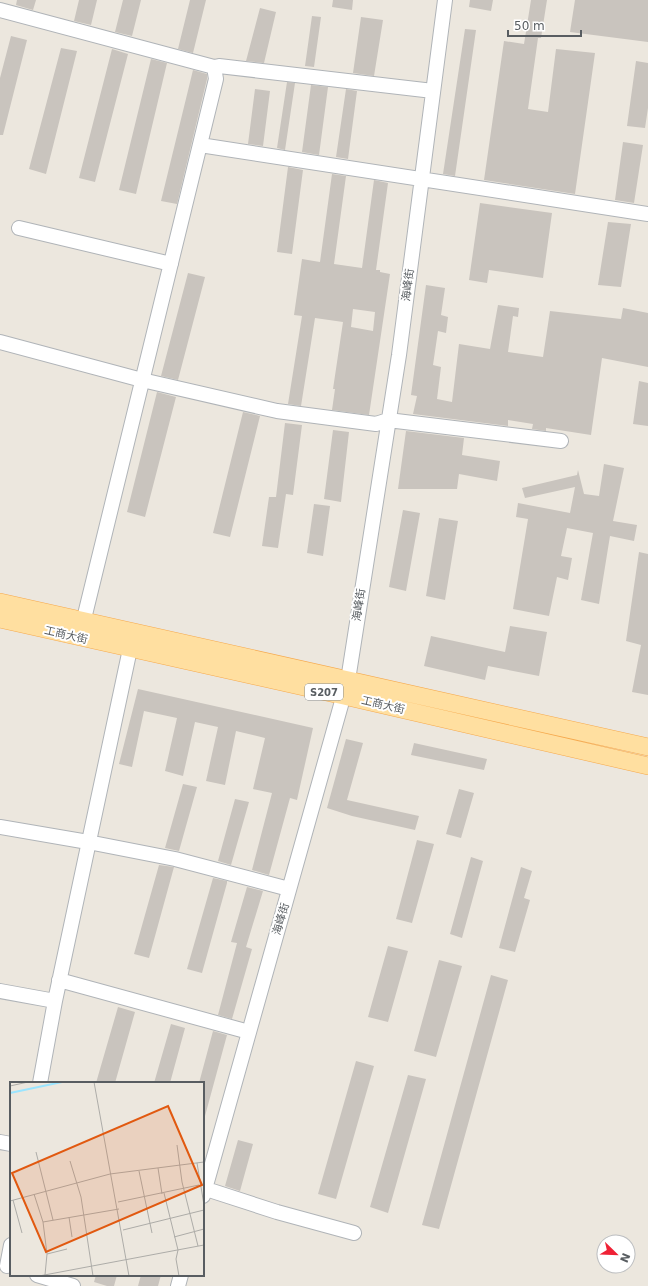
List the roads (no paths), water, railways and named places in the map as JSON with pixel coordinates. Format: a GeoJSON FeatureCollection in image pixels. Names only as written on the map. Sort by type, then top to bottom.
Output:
{"type":"FeatureCollection","features":[{"type":"Feature","properties":{"kind":"main road","name":"工商大街"},"geometry":{"type":"LineString","coordinates":[[0,602],[83,620],[648,766]]}},
{"type":"Feature","properties":{"kind":"main road","name":"工商大街"},"geometry":{"type":"LineString","coordinates":[[0,619],[130,649],[346,688],[648,747]]}},
{"type":"Feature","properties":{"kind":"street","name":"海峰街"},"geometry":{"type":"LineString","coordinates":[[204,1190],[346,688],[399,355],[445,0]]}},
{"type":"Feature","properties":{"kind":"street"},"geometry":{"type":"LineString","coordinates":[[0,10],[214,67],[219,66],[433,91]]}},
{"type":"Feature","properties":{"kind":"street"},"geometry":{"type":"LineString","coordinates":[[79,638],[216,79],[214,67]]}},
{"type":"Feature","properties":{"kind":"street"},"geometry":{"type":"LineString","coordinates":[[200,145],[648,214]]}},
{"type":"Feature","properties":{"kind":"street"},"geometry":{"type":"LineString","coordinates":[[19,228],[171,264]]}},
{"type":"Feature","properties":{"kind":"street"},"geometry":{"type":"LineString","coordinates":[[0,342],[142,380],[277,411],[376,424],[388,420],[561,441]]}},
{"type":"Feature","properties":{"kind":"street"},"geometry":{"type":"LineString","coordinates":[[40,1082],[59,980],[130,649]]}},
{"type":"Feature","properties":{"kind":"street"},"geometry":{"type":"LineString","coordinates":[[0,827],[175,859],[289,889]]}},
{"type":"Feature","properties":{"kind":"street"},"geometry":{"type":"LineString","coordinates":[[59,980],[249,1032]]}},
{"type":"Feature","properties":{"kind":"street"},"geometry":{"type":"LineString","coordinates":[[0,991],[55,1000]]}},
{"type":"Feature","properties":{"kind":"street"},"geometry":{"type":"LineString","coordinates":[[0,1142],[10,1144]]}},
{"type":"Feature","properties":{"kind":"street"},"geometry":{"type":"LineString","coordinates":[[204,1190],[354,1233]]}},
{"type":"Feature","properties":{"kind":"street"},"geometry":{"type":"LineString","coordinates":[[6,1266],[10,1249]]}},
{"type":"Feature","properties":{"kind":"street"},"geometry":{"type":"LineString","coordinates":[[40,1276],[73,1286]]}},
{"type":"Feature","properties":{"kind":"street"},"geometry":{"type":"LineString","coordinates":[[178,1286],[181,1276]]}}]}
